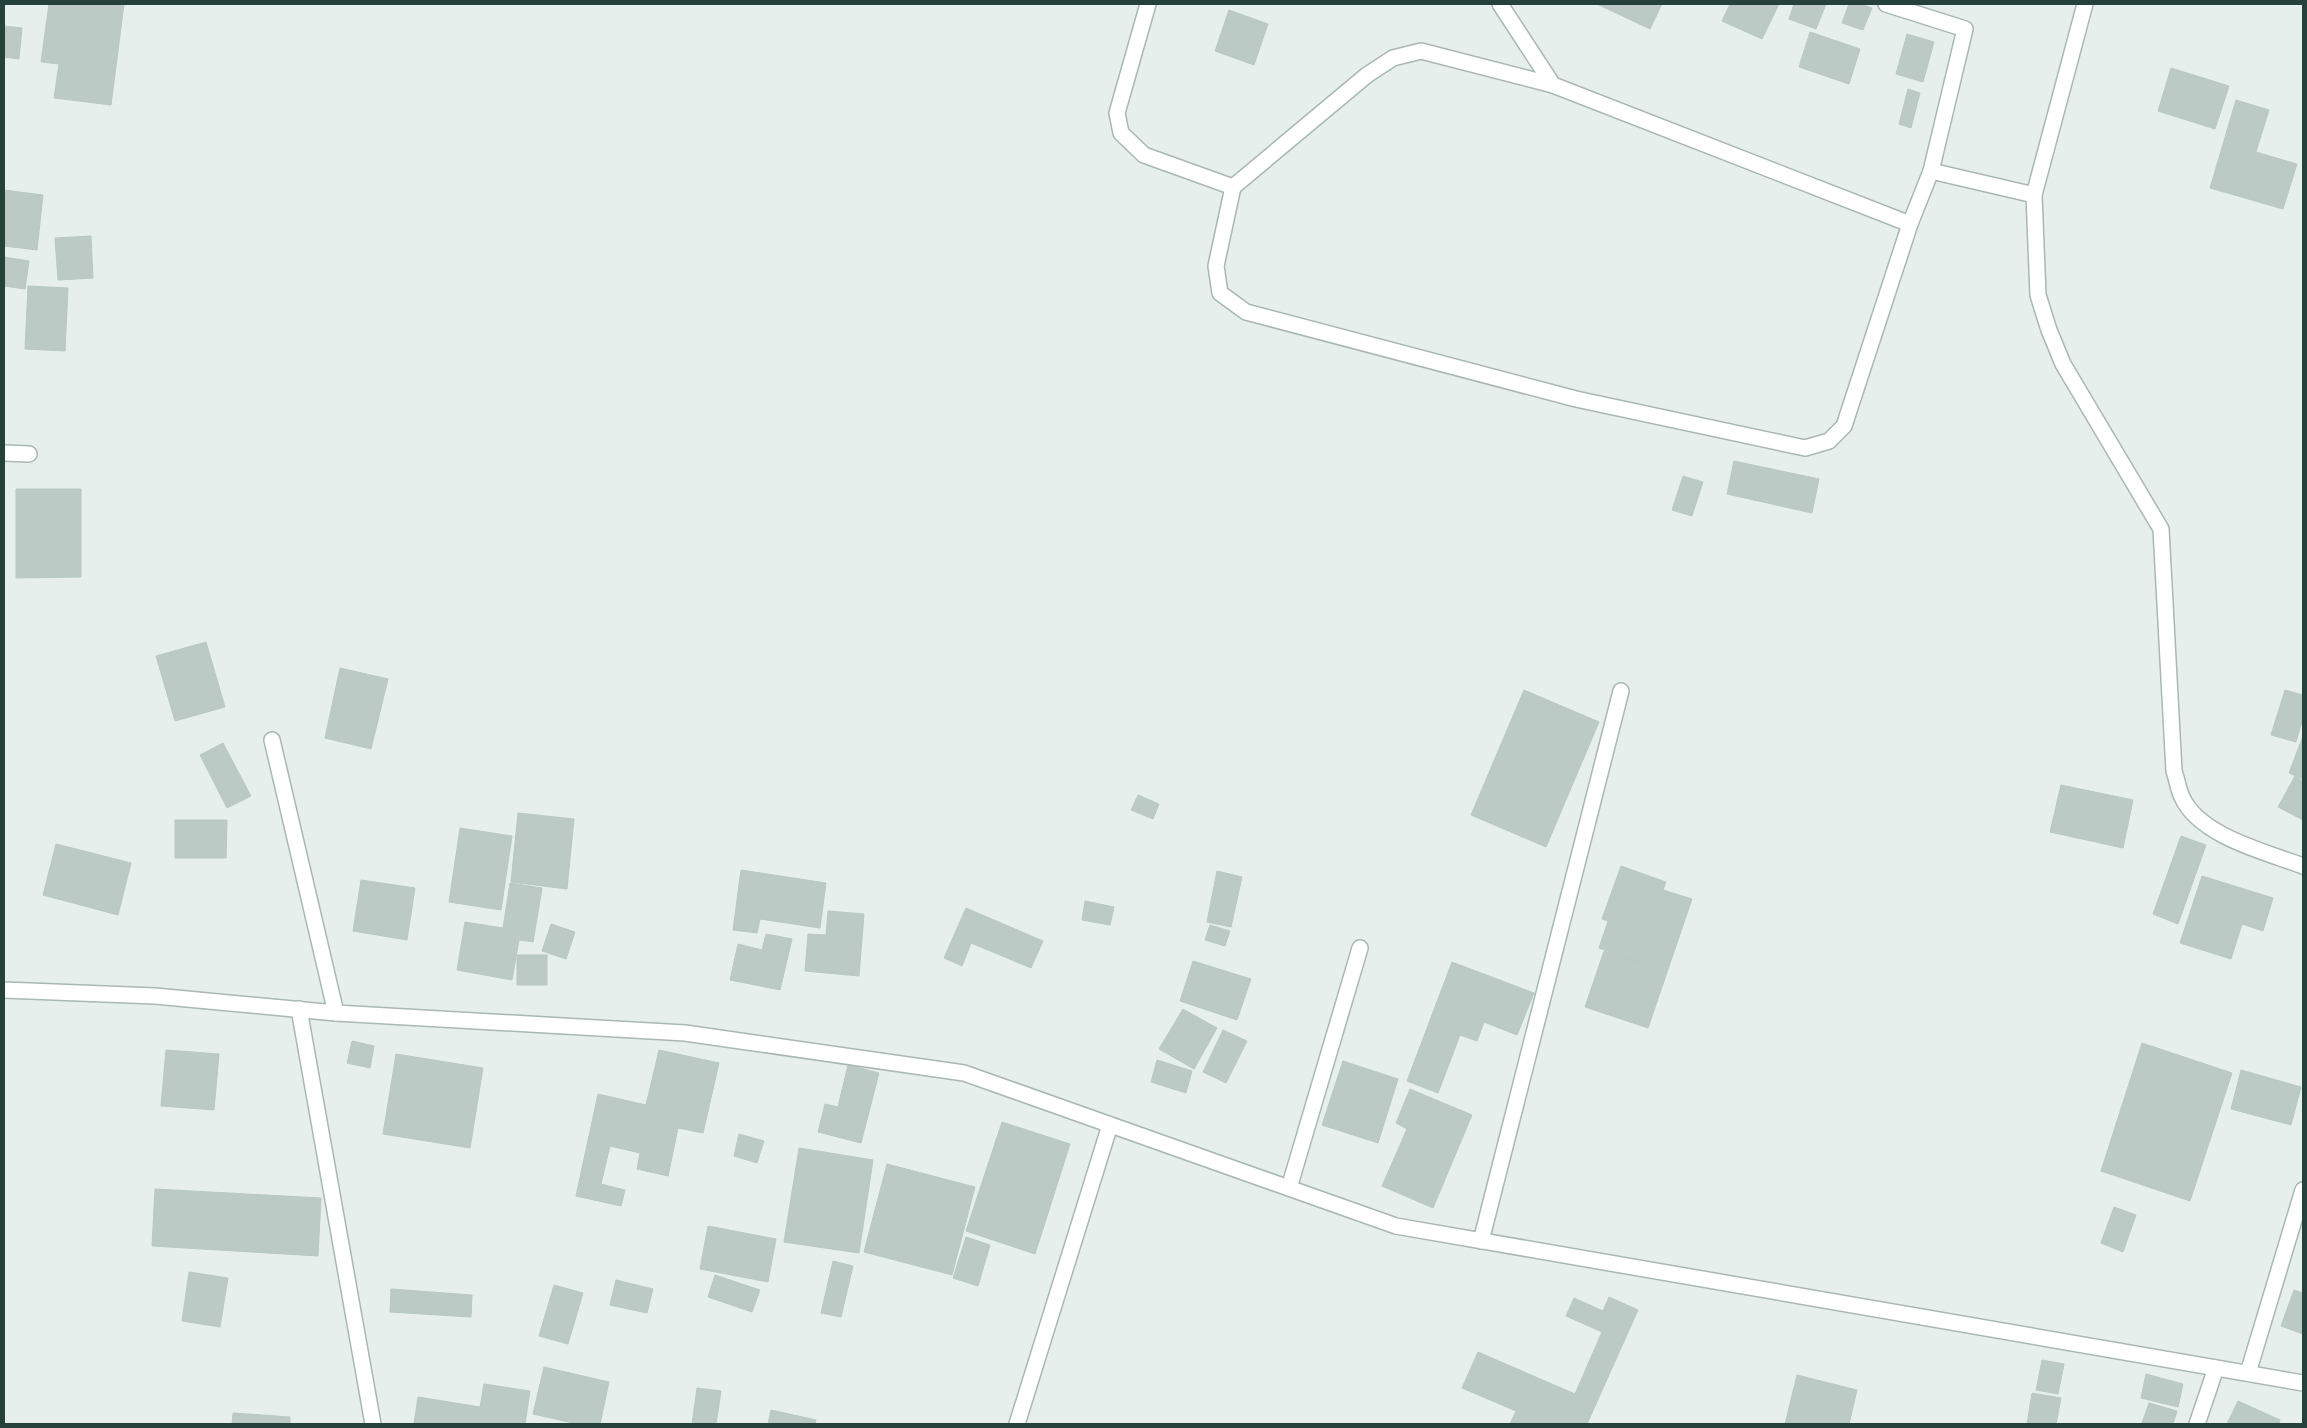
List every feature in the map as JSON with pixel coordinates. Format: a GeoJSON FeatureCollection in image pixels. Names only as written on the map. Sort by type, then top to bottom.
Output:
{"type":"FeatureCollection","features":[{"type":"Feature","properties":{"kind":"street"},"geometry":{"type":"LineString","coordinates":[[1148,4],[1117,113],[1121,133],[1144,155],[1233,187]]}},
{"type":"Feature","properties":{"kind":"street"},"geometry":{"type":"LineString","coordinates":[[1500,4],[1553,85]]}},
{"type":"Feature","properties":{"kind":"street"},"geometry":{"type":"LineString","coordinates":[[1886,4],[1965,29],[1931,171],[1910,224],[1844,426],[1829,441],[1805,448],[1576,399],[1246,312],[1220,293],[1216,266],[1233,187],[1367,75],[1393,58],[1421,51],[1553,85],[1910,224]]}},
{"type":"Feature","properties":{"kind":"street"},"geometry":{"type":"LineString","coordinates":[[2085,4],[2034,195],[2038,295],[2062,364],[2161,529],[2174,771],[2182,798],[2194,815],[2220,834],[2303,866]]}},
{"type":"Feature","properties":{"kind":"street"},"geometry":{"type":"LineString","coordinates":[[1931,171],[2034,195]]}},
{"type":"Feature","properties":{"kind":"street"},"geometry":{"type":"LineString","coordinates":[[4,453],[29,454]]}},
{"type":"Feature","properties":{"kind":"street"},"geometry":{"type":"LineString","coordinates":[[1481,1241],[1621,691]]}},
{"type":"Feature","properties":{"kind":"street"},"geometry":{"type":"LineString","coordinates":[[272,740],[336,1013]]}},
{"type":"Feature","properties":{"kind":"street"},"geometry":{"type":"LineString","coordinates":[[1289,1188],[1360,948]]}},
{"type":"Feature","properties":{"kind":"street"},"geometry":{"type":"LineString","coordinates":[[4,990],[155,996],[336,1013],[685,1033],[964,1073],[1396,1226],[2303,1383]]}},
{"type":"Feature","properties":{"kind":"street"},"geometry":{"type":"LineString","coordinates":[[299,1009],[373,1424]]}},
{"type":"Feature","properties":{"kind":"street"},"geometry":{"type":"LineString","coordinates":[[1017,1424],[1110,1125]]}},
{"type":"Feature","properties":{"kind":"street"},"geometry":{"type":"LineString","coordinates":[[2248,1373],[2303,1190]]}},
{"type":"Feature","properties":{"kind":"street"},"geometry":{"type":"LineString","coordinates":[[2197,1424],[2216,1368]]}},
{"type":"Feature","properties":{"kind":"building"},"geometry":{"type":"Polygon","coordinates":[[[49,4],[124,4],[111,105],[54,98],[59,64],[41,62],[49,4]]]}},
{"type":"Feature","properties":{"kind":"building"},"geometry":{"type":"Polygon","coordinates":[[[1597,4],[1662,4],[1650,29],[1597,4]]]}},
{"type":"Feature","properties":{"kind":"building"},"geometry":{"type":"Polygon","coordinates":[[[1730,4],[1779,4],[1762,39],[1722,21],[1730,4]]]}},
{"type":"Feature","properties":{"kind":"building"},"geometry":{"type":"Polygon","coordinates":[[[1794,4],[1826,4],[1816,29],[1789,19],[1794,4]]]}},
{"type":"Feature","properties":{"kind":"building"},"geometry":{"type":"Polygon","coordinates":[[[1849,4],[1860,4],[1872,8],[1863,30],[1842,23],[1849,4]]]}},
{"type":"Feature","properties":{"kind":"building"},"geometry":{"type":"Polygon","coordinates":[[[1229,10],[1268,24],[1254,65],[1215,51],[1229,10]]]}},
{"type":"Feature","properties":{"kind":"building"},"geometry":{"type":"Polygon","coordinates":[[[4,26],[22,28],[19,59],[4,57],[4,26]]]}},
{"type":"Feature","properties":{"kind":"building"},"geometry":{"type":"Polygon","coordinates":[[[1810,32],[1860,49],[1849,84],[1799,67],[1810,32]]]}},
{"type":"Feature","properties":{"kind":"building"},"geometry":{"type":"Polygon","coordinates":[[[1907,34],[1934,42],[1923,82],[1896,74],[1907,34]]]}},
{"type":"Feature","properties":{"kind":"building"},"geometry":{"type":"Polygon","coordinates":[[[2171,68],[2229,86],[2215,129],[2158,111],[2171,68]]]}},
{"type":"Feature","properties":{"kind":"building"},"geometry":{"type":"Polygon","coordinates":[[[1908,89],[1920,93],[1911,128],[1899,124],[1908,89]]]}},
{"type":"Feature","properties":{"kind":"building"},"geometry":{"type":"Polygon","coordinates":[[[2236,100],[2269,110],[2256,152],[2297,164],[2283,209],[2210,188],[2236,100]]]}},
{"type":"Feature","properties":{"kind":"building"},"geometry":{"type":"Polygon","coordinates":[[[4,190],[43,195],[37,250],[4,246],[4,190]]]}},
{"type":"Feature","properties":{"kind":"building"},"geometry":{"type":"Polygon","coordinates":[[[91,236],[93,278],[58,280],[55,238],[91,236]]]}},
{"type":"Feature","properties":{"kind":"building"},"geometry":{"type":"Polygon","coordinates":[[[4,257],[29,261],[25,289],[4,286],[4,257]]]}},
{"type":"Feature","properties":{"kind":"building"},"geometry":{"type":"Polygon","coordinates":[[[28,286],[68,288],[65,351],[25,349],[28,286]]]}},
{"type":"Feature","properties":{"kind":"building"},"geometry":{"type":"Polygon","coordinates":[[[1734,461],[1819,479],[1812,513],[1727,494],[1734,461]]]}},
{"type":"Feature","properties":{"kind":"building"},"geometry":{"type":"Polygon","coordinates":[[[1683,476],[1703,482],[1692,516],[1672,510],[1683,476]]]}},
{"type":"Feature","properties":{"kind":"building"},"geometry":{"type":"Polygon","coordinates":[[[16,489],[81,489],[81,577],[16,578],[16,489]]]}},
{"type":"Feature","properties":{"kind":"building"},"geometry":{"type":"Polygon","coordinates":[[[206,642],[225,707],[175,721],[156,656],[206,642]]]}},
{"type":"Feature","properties":{"kind":"building"},"geometry":{"type":"Polygon","coordinates":[[[340,668],[388,679],[371,749],[325,738],[340,668]]]}},
{"type":"Feature","properties":{"kind":"building"},"geometry":{"type":"Polygon","coordinates":[[[1524,690],[1599,722],[1546,847],[1471,815],[1524,690]]]}},
{"type":"Feature","properties":{"kind":"building"},"geometry":{"type":"Polygon","coordinates":[[[2285,690],[2303,695],[2303,718],[2296,742],[2271,735],[2285,690]]]}},
{"type":"Feature","properties":{"kind":"building"},"geometry":{"type":"Polygon","coordinates":[[[2303,736],[2303,779],[2289,773],[2303,736]]]}},
{"type":"Feature","properties":{"kind":"building"},"geometry":{"type":"Polygon","coordinates":[[[223,743],[251,796],[227,808],[200,755],[223,743]]]}},
{"type":"Feature","properties":{"kind":"building"},"geometry":{"type":"Polygon","coordinates":[[[2295,776],[2303,781],[2303,820],[2278,807],[2295,776]]]}},
{"type":"Feature","properties":{"kind":"building"},"geometry":{"type":"Polygon","coordinates":[[[2061,785],[2133,800],[2123,848],[2050,832],[2061,785]]]}},
{"type":"Feature","properties":{"kind":"building"},"geometry":{"type":"Polygon","coordinates":[[[1138,795],[1159,804],[1153,819],[1131,810],[1138,795]]]}},
{"type":"Feature","properties":{"kind":"building"},"geometry":{"type":"Polygon","coordinates":[[[518,813],[574,819],[567,889],[511,882],[518,813]]]}},
{"type":"Feature","properties":{"kind":"building"},"geometry":{"type":"Polygon","coordinates":[[[175,820],[227,820],[226,858],[175,858],[175,820]]]}},
{"type":"Feature","properties":{"kind":"building"},"geometry":{"type":"Polygon","coordinates":[[[460,828],[512,836],[501,910],[449,902],[460,828]]]}},
{"type":"Feature","properties":{"kind":"building"},"geometry":{"type":"Polygon","coordinates":[[[2181,836],[2206,845],[2178,924],[2153,914],[2181,836]]]}},
{"type":"Feature","properties":{"kind":"building"},"geometry":{"type":"Polygon","coordinates":[[[56,844],[131,863],[118,915],[43,895],[56,844]]]}},
{"type":"Feature","properties":{"kind":"building"},"geometry":{"type":"Polygon","coordinates":[[[1621,866],[1666,882],[1663,890],[1692,899],[1648,1028],[1585,1007],[1604,951],[1640,962],[1599,948],[1608,921],[1602,919],[1621,866]]]}},
{"type":"Feature","properties":{"kind":"building"},"geometry":{"type":"Polygon","coordinates":[[[741,870],[826,883],[820,928],[760,919],[757,933],[733,930],[741,870]]]}},
{"type":"Feature","properties":{"kind":"building"},"geometry":{"type":"Polygon","coordinates":[[[1217,871],[1242,877],[1231,927],[1207,922],[1217,871]]]}},
{"type":"Feature","properties":{"kind":"building"},"geometry":{"type":"Polygon","coordinates":[[[2202,876],[2273,898],[2263,931],[2242,924],[2231,959],[2180,943],[2202,876]]]}},
{"type":"Feature","properties":{"kind":"building"},"geometry":{"type":"Polygon","coordinates":[[[361,880],[415,888],[407,940],[353,931],[361,880]]]}},
{"type":"Feature","properties":{"kind":"building"},"geometry":{"type":"Polygon","coordinates":[[[510,883],[542,888],[533,942],[519,940],[512,980],[457,970],[465,922],[503,928],[510,883]]]}},
{"type":"Feature","properties":{"kind":"building"},"geometry":{"type":"Polygon","coordinates":[[[1085,901],[1114,907],[1110,925],[1082,920],[1085,901]]]}},
{"type":"Feature","properties":{"kind":"building"},"geometry":{"type":"Polygon","coordinates":[[[966,908],[1043,941],[1031,968],[971,943],[962,966],[944,958],[966,908]]]}},
{"type":"Feature","properties":{"kind":"building"},"geometry":{"type":"Polygon","coordinates":[[[828,911],[864,914],[859,976],[805,971],[808,934],[826,935],[828,911]]]}},
{"type":"Feature","properties":{"kind":"building"},"geometry":{"type":"Polygon","coordinates":[[[551,924],[575,932],[566,959],[542,951],[551,924]]]}},
{"type":"Feature","properties":{"kind":"building"},"geometry":{"type":"Polygon","coordinates":[[[1210,925],[1230,931],[1225,946],[1205,940],[1210,925]]]}},
{"type":"Feature","properties":{"kind":"building"},"geometry":{"type":"Polygon","coordinates":[[[766,934],[792,939],[780,990],[730,980],[738,944],[762,950],[766,934]]]}},
{"type":"Feature","properties":{"kind":"building"},"geometry":{"type":"Polygon","coordinates":[[[517,955],[547,955],[547,985],[517,985],[517,955]]]}},
{"type":"Feature","properties":{"kind":"building"},"geometry":{"type":"Polygon","coordinates":[[[1193,961],[1251,979],[1237,1020],[1180,1001],[1193,961]]]}},
{"type":"Feature","properties":{"kind":"building"},"geometry":{"type":"Polygon","coordinates":[[[1452,962],[1534,993],[1517,1035],[1484,1022],[1477,1041],[1460,1035],[1438,1093],[1407,1081],[1452,962]]]}},
{"type":"Feature","properties":{"kind":"building"},"geometry":{"type":"Polygon","coordinates":[[[1183,1009],[1217,1028],[1194,1069],[1159,1049],[1183,1009]]]}},
{"type":"Feature","properties":{"kind":"building"},"geometry":{"type":"Polygon","coordinates":[[[1223,1030],[1247,1041],[1226,1083],[1203,1072],[1223,1030]]]}},
{"type":"Feature","properties":{"kind":"building"},"geometry":{"type":"Polygon","coordinates":[[[352,1041],[374,1046],[370,1068],[347,1063],[352,1041]]]}},
{"type":"Feature","properties":{"kind":"building"},"geometry":{"type":"Polygon","coordinates":[[[2142,1043],[2232,1073],[2190,1201],[2101,1171],[2142,1043]]]}},
{"type":"Feature","properties":{"kind":"building"},"geometry":{"type":"Polygon","coordinates":[[[166,1050],[219,1054],[214,1110],[161,1106],[166,1050]]]}},
{"type":"Feature","properties":{"kind":"building"},"geometry":{"type":"Polygon","coordinates":[[[659,1050],[719,1063],[703,1133],[678,1128],[668,1176],[637,1169],[640,1153],[610,1146],[601,1184],[625,1190],[621,1206],[576,1196],[598,1094],[646,1105],[659,1050]]]}},
{"type":"Feature","properties":{"kind":"building"},"geometry":{"type":"Polygon","coordinates":[[[396,1054],[483,1068],[470,1148],[383,1134],[396,1054]]]}},
{"type":"Feature","properties":{"kind":"building"},"geometry":{"type":"Polygon","coordinates":[[[1157,1060],[1192,1071],[1186,1093],[1151,1082],[1157,1060]]]}},
{"type":"Feature","properties":{"kind":"building"},"geometry":{"type":"Polygon","coordinates":[[[1343,1061],[1398,1079],[1378,1143],[1322,1125],[1343,1061]]]}},
{"type":"Feature","properties":{"kind":"building"},"geometry":{"type":"Polygon","coordinates":[[[848,1065],[879,1073],[861,1143],[818,1132],[825,1104],[838,1107],[848,1065]]]}},
{"type":"Feature","properties":{"kind":"building"},"geometry":{"type":"Polygon","coordinates":[[[2241,1070],[2301,1087],[2291,1125],[2231,1109],[2241,1070]]]}},
{"type":"Feature","properties":{"kind":"building"},"geometry":{"type":"Polygon","coordinates":[[[1410,1089],[1472,1115],[1433,1208],[1382,1186],[1407,1129],[1396,1123],[1410,1089]]]}},
{"type":"Feature","properties":{"kind":"building"},"geometry":{"type":"Polygon","coordinates":[[[1002,1122],[1070,1144],[1035,1254],[966,1231],[1002,1122]]]}},
{"type":"Feature","properties":{"kind":"building"},"geometry":{"type":"Polygon","coordinates":[[[739,1134],[764,1141],[757,1163],[734,1156],[739,1134]]]}},
{"type":"Feature","properties":{"kind":"building"},"geometry":{"type":"Polygon","coordinates":[[[799,1148],[873,1160],[859,1253],[784,1242],[799,1148]]]}},
{"type":"Feature","properties":{"kind":"building"},"geometry":{"type":"Polygon","coordinates":[[[887,1164],[975,1187],[952,1275],[864,1252],[887,1164]]]}},
{"type":"Feature","properties":{"kind":"building"},"geometry":{"type":"Polygon","coordinates":[[[155,1189],[321,1198],[318,1256],[152,1246],[155,1189]]]}},
{"type":"Feature","properties":{"kind":"building"},"geometry":{"type":"Polygon","coordinates":[[[2114,1207],[2136,1215],[2123,1252],[2101,1243],[2114,1207]]]}},
{"type":"Feature","properties":{"kind":"building"},"geometry":{"type":"Polygon","coordinates":[[[708,1226],[776,1239],[768,1282],[700,1269],[708,1226]]]}},
{"type":"Feature","properties":{"kind":"building"},"geometry":{"type":"Polygon","coordinates":[[[966,1237],[990,1245],[978,1286],[953,1278],[966,1237]]]}},
{"type":"Feature","properties":{"kind":"building"},"geometry":{"type":"Polygon","coordinates":[[[833,1261],[853,1266],[841,1317],[821,1313],[833,1261]]]}},
{"type":"Feature","properties":{"kind":"building"},"geometry":{"type":"Polygon","coordinates":[[[189,1272],[228,1278],[220,1327],[182,1321],[189,1272]]]}},
{"type":"Feature","properties":{"kind":"building"},"geometry":{"type":"Polygon","coordinates":[[[715,1275],[760,1290],[752,1312],[708,1297],[715,1275]]]}},
{"type":"Feature","properties":{"kind":"building"},"geometry":{"type":"Polygon","coordinates":[[[616,1280],[653,1289],[647,1313],[610,1305],[616,1280]]]}},
{"type":"Feature","properties":{"kind":"building"},"geometry":{"type":"Polygon","coordinates":[[[554,1285],[583,1293],[568,1344],[539,1336],[554,1285]]]}},
{"type":"Feature","properties":{"kind":"building"},"geometry":{"type":"Polygon","coordinates":[[[391,1289],[472,1295],[471,1317],[390,1312],[391,1289]]]}},
{"type":"Feature","properties":{"kind":"building"},"geometry":{"type":"Polygon","coordinates":[[[2294,1290],[2303,1293],[2303,1334],[2281,1326],[2294,1290]]]}},
{"type":"Feature","properties":{"kind":"building"},"geometry":{"type":"Polygon","coordinates":[[[1609,1297],[1638,1310],[1587,1424],[1510,1424],[1516,1411],[1462,1388],[1478,1352],[1575,1394],[1602,1332],[1566,1316],[1574,1298],[1603,1311],[1609,1297]]]}},
{"type":"Feature","properties":{"kind":"building"},"geometry":{"type":"Polygon","coordinates":[[[2042,1360],[2064,1364],[2058,1394],[2036,1390],[2042,1360]]]}},
{"type":"Feature","properties":{"kind":"building"},"geometry":{"type":"Polygon","coordinates":[[[544,1367],[609,1382],[600,1424],[577,1424],[533,1414],[544,1367]]]}},
{"type":"Feature","properties":{"kind":"building"},"geometry":{"type":"Polygon","coordinates":[[[2146,1374],[2183,1384],[2178,1407],[2141,1398],[2146,1374]]]}},
{"type":"Feature","properties":{"kind":"building"},"geometry":{"type":"Polygon","coordinates":[[[1797,1375],[1857,1390],[1849,1424],[1785,1424],[1797,1375]]]}},
{"type":"Feature","properties":{"kind":"building"},"geometry":{"type":"Polygon","coordinates":[[[484,1384],[530,1391],[525,1424],[414,1424],[418,1397],[480,1407],[484,1384]]]}},
{"type":"Feature","properties":{"kind":"building"},"geometry":{"type":"Polygon","coordinates":[[[697,1388],[721,1391],[716,1424],[692,1424],[697,1388]]]}},
{"type":"Feature","properties":{"kind":"building"},"geometry":{"type":"Polygon","coordinates":[[[2032,1393],[2061,1398],[2056,1424],[2027,1424],[2032,1393]]]}},
{"type":"Feature","properties":{"kind":"building"},"geometry":{"type":"Polygon","coordinates":[[[2238,1401],[2280,1420],[2279,1424],[2227,1424],[2238,1401]]]}},
{"type":"Feature","properties":{"kind":"building"},"geometry":{"type":"Polygon","coordinates":[[[2149,1403],[2177,1411],[2173,1424],[2142,1423],[2149,1403]]]}},
{"type":"Feature","properties":{"kind":"building"},"geometry":{"type":"Polygon","coordinates":[[[771,1410],[816,1420],[815,1424],[768,1424],[771,1410]]]}},
{"type":"Feature","properties":{"kind":"building"},"geometry":{"type":"Polygon","coordinates":[[[233,1413],[290,1417],[290,1424],[232,1424],[233,1413]]]}}]}
